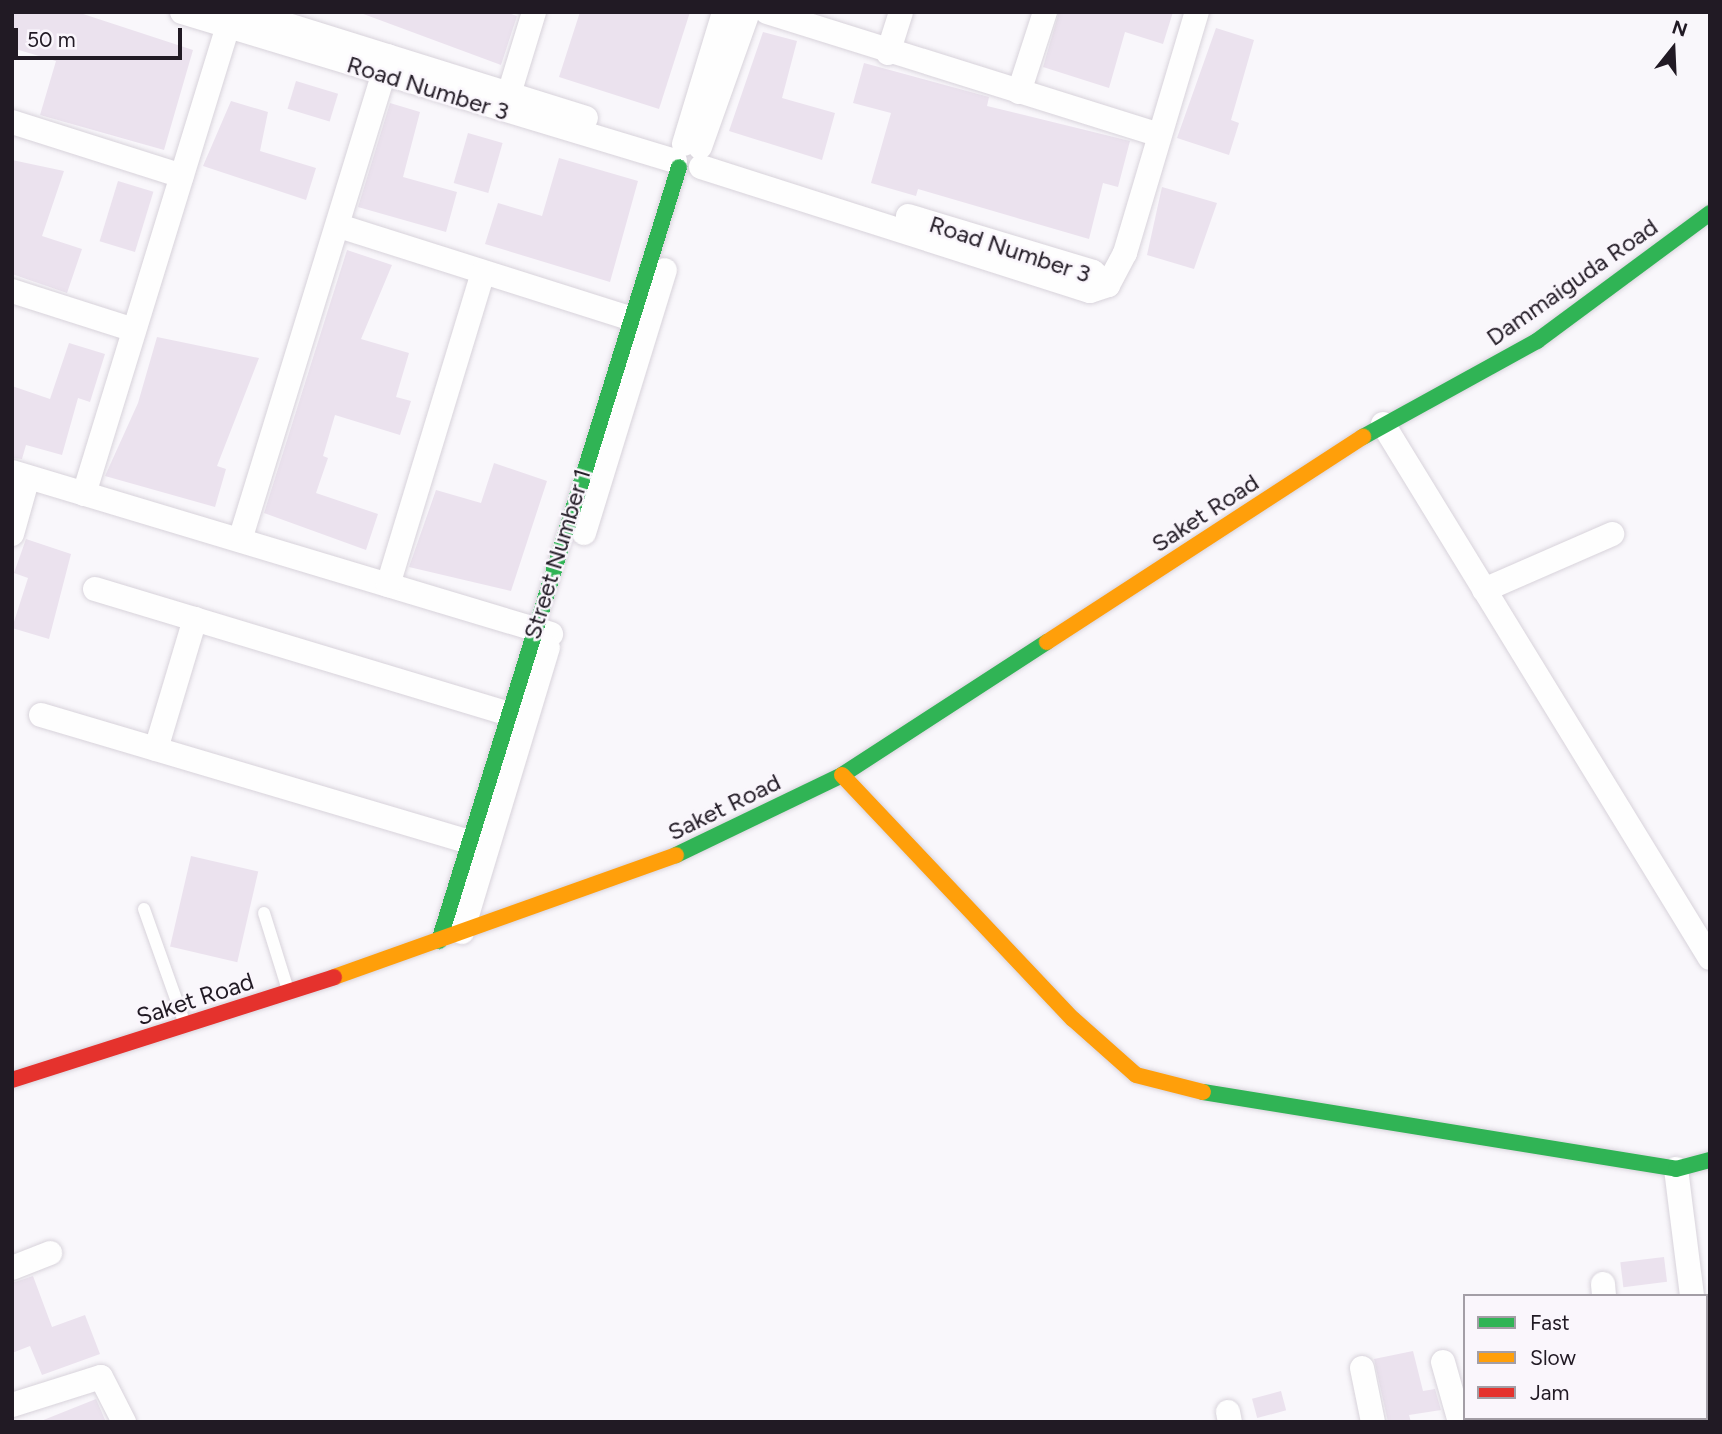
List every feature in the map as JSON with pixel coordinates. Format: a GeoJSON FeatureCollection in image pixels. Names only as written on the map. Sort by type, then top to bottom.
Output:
{"type":"FeatureCollection","features":[{"type":"Feature","properties":{"kind":"street","name":"Road Number 3"},"geometry":{"type":"LineString","coordinates":[[182,12],[235,17],[386,66],[689,157],[1093,272],[1108,285],[1125,253],[1159,135]]}},
{"type":"Feature","properties":{"kind":"street"},"geometry":{"type":"LineString","coordinates":[[509,94],[534,12]]}},
{"type":"Feature","properties":{"kind":"street","name":"Street Number 1"},"geometry":{"type":"LineString","coordinates":[[439,941],[478,845],[689,157],[724,12]]}},
{"type":"Feature","properties":{"kind":"street","name":"Street Number 1"},"geometry":{"type":"LineString","coordinates":[[462,932],[478,845],[508,714],[543,632],[629,318],[689,157],[748,12]]}},
{"type":"Feature","properties":{"kind":"street"},"geometry":{"type":"LineString","coordinates":[[767,12],[888,53],[1159,135],[1197,12]]}},
{"type":"Feature","properties":{"kind":"street"},"geometry":{"type":"LineString","coordinates":[[888,53],[901,12]]}},
{"type":"Feature","properties":{"kind":"street"},"geometry":{"type":"LineString","coordinates":[[1019,92],[1045,12]]}},
{"type":"Feature","properties":{"kind":"street"},"geometry":{"type":"LineString","coordinates":[[84,494],[235,17]]}},
{"type":"Feature","properties":{"kind":"street","name":"Road Number 3"},"geometry":{"type":"LineString","coordinates":[[386,66],[509,94],[689,157]]}},
{"type":"Feature","properties":{"kind":"street"},"geometry":{"type":"LineString","coordinates":[[240,540],[386,66]]}},
{"type":"Feature","properties":{"kind":"street"},"geometry":{"type":"LineString","coordinates":[[12,122],[183,176]]}},
{"type":"Feature","properties":{"kind":"street","name":"Dammaiguda Road"},"geometry":{"type":"LineString","coordinates":[[1383,424],[1537,341],[1710,213]]}},
{"type":"Feature","properties":{"kind":"street"},"geometry":{"type":"LineString","coordinates":[[338,226],[629,318]]}},
{"type":"Feature","properties":{"kind":"street"},"geometry":{"type":"LineString","coordinates":[[388,585],[484,272]]}},
{"type":"Feature","properties":{"kind":"street"},"geometry":{"type":"LineString","coordinates":[[12,291],[134,330]]}},
{"type":"Feature","properties":{"kind":"street"},"geometry":{"type":"LineString","coordinates":[[1383,424],[1710,958]]}},
{"type":"Feature","properties":{"kind":"street","name":"Saket Road"},"geometry":{"type":"LineString","coordinates":[[12,1080],[289,993],[654,866],[842,775],[1383,424]]}},
{"type":"Feature","properties":{"kind":"street"},"geometry":{"type":"LineString","coordinates":[[12,534],[20,474],[543,632]]}},
{"type":"Feature","properties":{"kind":"street"},"geometry":{"type":"LineString","coordinates":[[1485,590],[1612,534]]}},
{"type":"Feature","properties":{"kind":"street"},"geometry":{"type":"LineString","coordinates":[[95,589],[508,714]]}},
{"type":"Feature","properties":{"kind":"street"},"geometry":{"type":"LineString","coordinates":[[156,749],[195,620]]}},
{"type":"Feature","properties":{"kind":"street"},"geometry":{"type":"LineString","coordinates":[[41,715],[478,845]]}},
{"type":"Feature","properties":{"kind":"street"},"geometry":{"type":"LineString","coordinates":[[842,775],[1073,1019],[1136,1075],[1228,1098],[1676,1169],[1710,1160]]}},
{"type":"Feature","properties":{"kind":"street"},"geometry":{"type":"LineString","coordinates":[[1676,1169],[1692,1294]]}},
{"type":"Feature","properties":{"kind":"street"},"geometry":{"type":"LineString","coordinates":[[12,1268],[50,1254]]}},
{"type":"Feature","properties":{"kind":"street"},"geometry":{"type":"LineString","coordinates":[[1443,1362],[1460,1422]]}},
{"type":"Feature","properties":{"kind":"street"},"geometry":{"type":"LineString","coordinates":[[1362,1368],[1373,1422]]}},
{"type":"Feature","properties":{"kind":"street"},"geometry":{"type":"LineString","coordinates":[[12,1405],[100,1377],[124,1422]]}},
{"type":"Feature","properties":{"kind":"lane"},"geometry":{"type":"LineString","coordinates":[[144,909],[185,1027]]}},
{"type":"Feature","properties":{"kind":"lane"},"geometry":{"type":"LineString","coordinates":[[264,913],[289,993]]}},
{"type":"Feature","properties":{"kind":"building"},"geometry":{"type":"Polygon","coordinates":[[[12,12],[77,12],[193,50],[164,150],[40,115],[56,61],[12,48],[12,12]]]}},
{"type":"Feature","properties":{"kind":"building"},"geometry":{"type":"Polygon","coordinates":[[[358,12],[505,12],[517,16],[501,65],[358,12]]]}},
{"type":"Feature","properties":{"kind":"building"},"geometry":{"type":"Polygon","coordinates":[[[580,12],[690,12],[659,109],[559,77],[580,12]]]}},
{"type":"Feature","properties":{"kind":"building"},"geometry":{"type":"Polygon","coordinates":[[[1059,12],[1173,12],[1163,44],[1125,32],[1109,88],[1043,67],[1059,12]]]}},
{"type":"Feature","properties":{"kind":"building"},"geometry":{"type":"Polygon","coordinates":[[[1216,28],[1254,40],[1231,120],[1239,123],[1229,155],[1177,138],[1216,28]]]}},
{"type":"Feature","properties":{"kind":"building"},"geometry":{"type":"Polygon","coordinates":[[[763,32],[797,41],[782,98],[835,113],[822,160],[729,131],[763,32]]]}},
{"type":"Feature","properties":{"kind":"building"},"geometry":{"type":"Polygon","coordinates":[[[864,63],[989,97],[987,106],[1130,141],[1118,187],[1103,183],[1089,239],[918,189],[916,196],[871,183],[891,113],[853,103],[864,63]]]}},
{"type":"Feature","properties":{"kind":"building"},"geometry":{"type":"Polygon","coordinates":[[[296,81],[338,94],[330,122],[288,109],[296,81]]]}},
{"type":"Feature","properties":{"kind":"building"},"geometry":{"type":"Polygon","coordinates":[[[231,101],[268,112],[260,151],[316,168],[306,200],[203,166],[231,101]]]}},
{"type":"Feature","properties":{"kind":"building"},"geometry":{"type":"Polygon","coordinates":[[[390,103],[420,112],[403,177],[457,192],[446,232],[358,207],[390,103]]]}},
{"type":"Feature","properties":{"kind":"building"},"geometry":{"type":"Polygon","coordinates":[[[468,133],[503,143],[488,193],[454,183],[468,133]]]}},
{"type":"Feature","properties":{"kind":"building"},"geometry":{"type":"Polygon","coordinates":[[[559,158],[638,181],[610,282],[485,244],[498,203],[542,216],[559,158]]]}},
{"type":"Feature","properties":{"kind":"building"},"geometry":{"type":"Polygon","coordinates":[[[12,160],[64,171],[42,236],[82,249],[67,293],[12,274],[12,160]]]}},
{"type":"Feature","properties":{"kind":"building"},"geometry":{"type":"Polygon","coordinates":[[[118,181],[153,192],[135,252],[100,241],[118,181]]]}},
{"type":"Feature","properties":{"kind":"building"},"geometry":{"type":"Polygon","coordinates":[[[1162,187],[1217,203],[1194,269],[1147,255],[1162,187]]]}},
{"type":"Feature","properties":{"kind":"building"},"geometry":{"type":"Polygon","coordinates":[[[347,250],[392,265],[361,339],[409,353],[396,397],[411,401],[400,435],[335,415],[323,456],[328,458],[316,493],[378,514],[366,550],[264,513],[347,250]]]}},
{"type":"Feature","properties":{"kind":"building"},"geometry":{"type":"Polygon","coordinates":[[[157,337],[259,358],[217,466],[226,469],[215,507],[105,476],[138,403],[157,337]]]}},
{"type":"Feature","properties":{"kind":"building"},"geometry":{"type":"Polygon","coordinates":[[[69,343],[105,354],[90,402],[78,398],[62,455],[26,445],[22,459],[12,458],[12,386],[50,399],[69,343]]]}},
{"type":"Feature","properties":{"kind":"building"},"geometry":{"type":"Polygon","coordinates":[[[494,463],[547,481],[511,591],[409,567],[436,490],[481,503],[494,463]]]}},
{"type":"Feature","properties":{"kind":"building"},"geometry":{"type":"Polygon","coordinates":[[[26,539],[71,554],[49,639],[12,628],[28,578],[14,573],[26,539]]]}},
{"type":"Feature","properties":{"kind":"building"},"geometry":{"type":"Polygon","coordinates":[[[191,856],[258,872],[237,962],[170,947],[191,856]]]}},
{"type":"Feature","properties":{"kind":"building"},"geometry":{"type":"Polygon","coordinates":[[[1664,1257],[1667,1282],[1623,1287],[1620,1262],[1664,1257]]]}},
{"type":"Feature","properties":{"kind":"building"},"geometry":{"type":"Polygon","coordinates":[[[33,1276],[52,1327],[85,1315],[100,1354],[42,1375],[30,1346],[12,1353],[12,1283],[33,1276]]]}},
{"type":"Feature","properties":{"kind":"building"},"geometry":{"type":"Polygon","coordinates":[[[1413,1351],[1423,1391],[1435,1389],[1441,1410],[1409,1415],[1411,1422],[1388,1422],[1374,1359],[1413,1351]]]}},
{"type":"Feature","properties":{"kind":"building"},"geometry":{"type":"Polygon","coordinates":[[[1281,1391],[1286,1410],[1257,1418],[1252,1399],[1281,1391]]]}},
{"type":"Feature","properties":{"kind":"building"},"geometry":{"type":"Polygon","coordinates":[[[96,1399],[106,1422],[41,1422],[41,1421],[96,1399]]]}},
{"type":"Feature","properties":{"kind":"traffic: fast"},"geometry":{"type":"LineString","coordinates":[[439,941],[679,167]]}},
{"type":"Feature","properties":{"kind":"traffic: fast"},"geometry":{"type":"LineString","coordinates":[[1363,437],[1537,341],[1710,213]]}},
{"type":"Feature","properties":{"kind":"traffic: fast"},"geometry":{"type":"LineString","coordinates":[[676,855],[842,775],[1047,642]]}},
{"type":"Feature","properties":{"kind":"traffic: fast"},"geometry":{"type":"LineString","coordinates":[[1203,1092],[1676,1169],[1710,1160]]}},
{"type":"Feature","properties":{"kind":"traffic: slow"},"geometry":{"type":"LineString","coordinates":[[1047,642],[1363,437]]}},
{"type":"Feature","properties":{"kind":"traffic: slow"},"geometry":{"type":"LineString","coordinates":[[842,775],[1073,1019],[1136,1075],[1203,1092]]}},
{"type":"Feature","properties":{"kind":"traffic: slow"},"geometry":{"type":"LineString","coordinates":[[334,977],[676,855]]}},
{"type":"Feature","properties":{"kind":"traffic: jam"},"geometry":{"type":"LineString","coordinates":[[12,1080],[334,977]]}}]}
